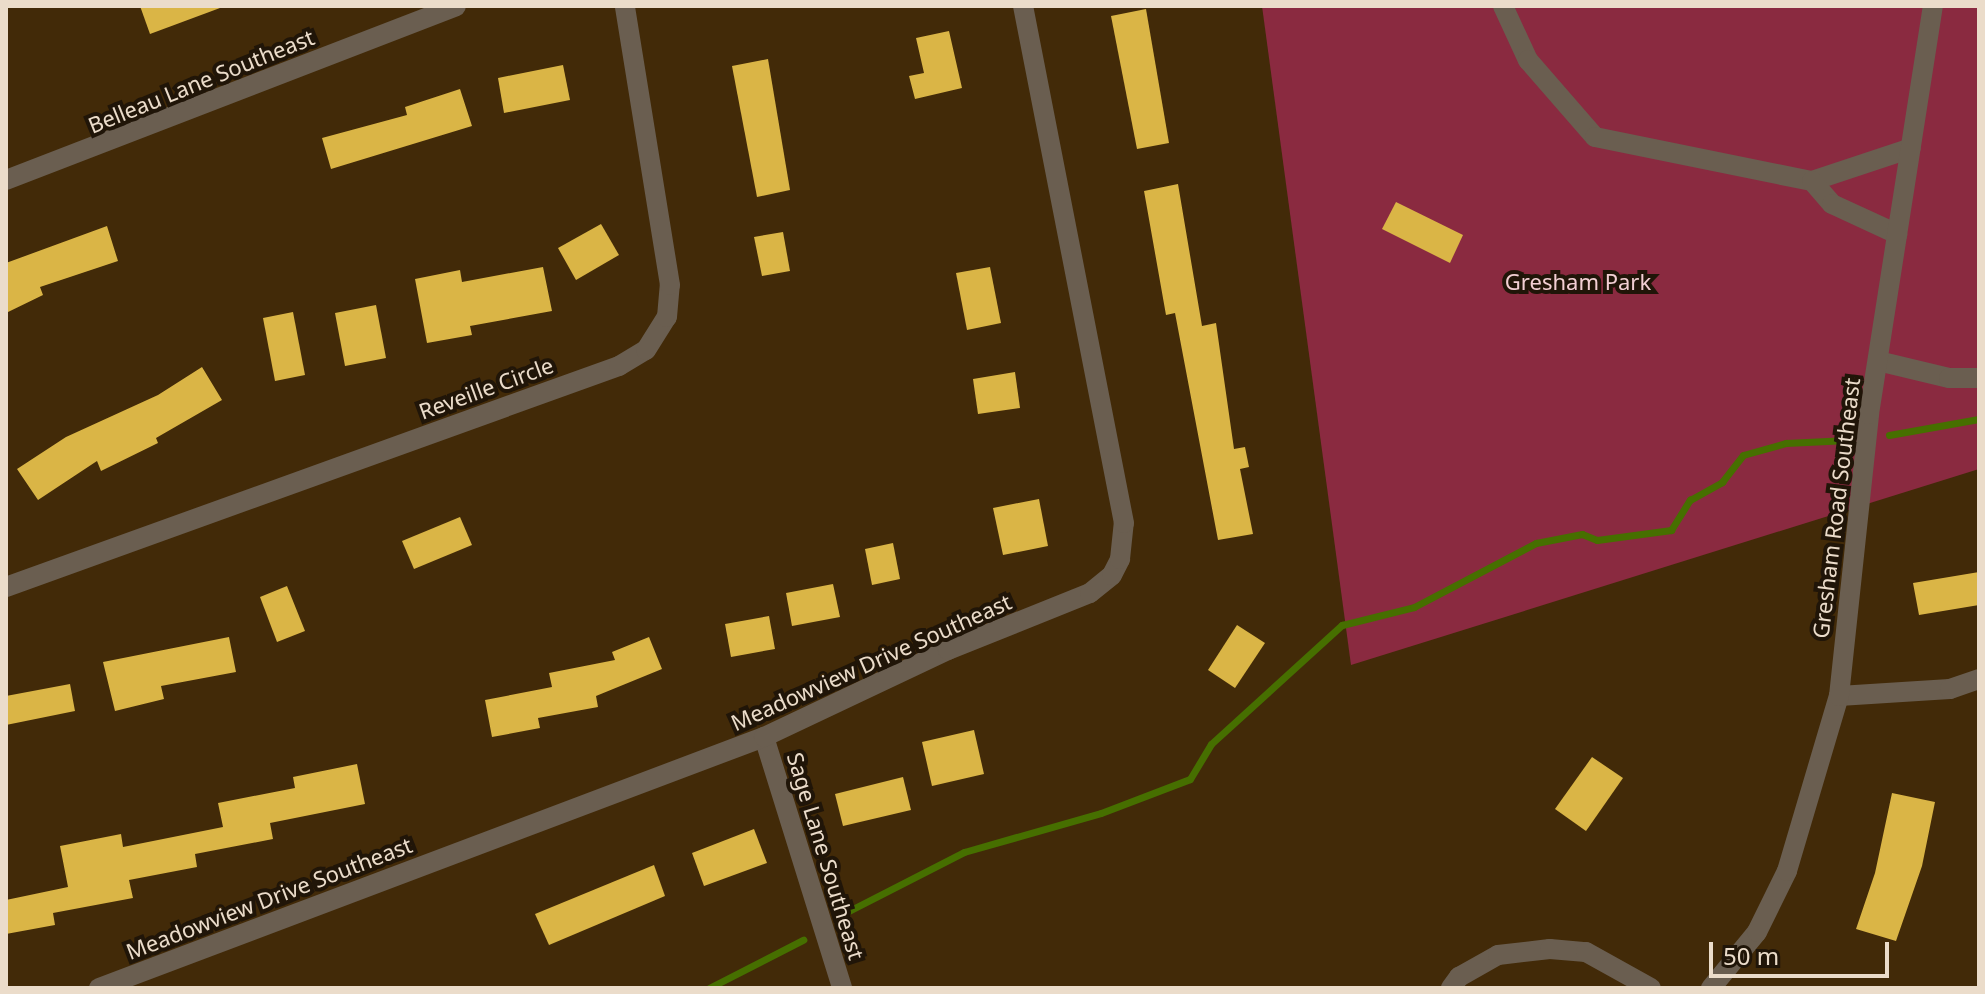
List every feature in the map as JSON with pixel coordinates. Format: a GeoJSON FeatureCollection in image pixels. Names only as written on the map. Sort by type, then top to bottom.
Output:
{"type":"FeatureCollection","features":[{"type":"Feature","properties":{"kind":"street","name":"Belleau Lane Southeast"},"geometry":{"type":"LineString","coordinates":[[6,180],[456,6]]}},
{"type":"Feature","properties":{"kind":"street","name":"Reveille Circle"},"geometry":{"type":"LineString","coordinates":[[6,587],[619,366],[646,350],[667,317],[670,285],[625,6]]}},
{"type":"Feature","properties":{"kind":"street","name":"Meadowview Drive Southeast"},"geometry":{"type":"LineString","coordinates":[[99,988],[764,737],[948,650],[1090,593],[1112,575],[1120,559],[1124,523],[1023,6]]}},
{"type":"Feature","properties":{"kind":"street"},"geometry":{"type":"LineString","coordinates":[[1503,6],[1528,60],[1595,137],[1812,181],[1911,148]]}},
{"type":"Feature","properties":{"kind":"street","name":"Gresham Road Southeast"},"geometry":{"type":"LineString","coordinates":[[1711,988],[1757,932],[1787,871],[1839,696],[1878,361],[1933,6]]}},
{"type":"Feature","properties":{"kind":"street"},"geometry":{"type":"LineString","coordinates":[[1812,181],[1832,204],[1897,234]]}},
{"type":"Feature","properties":{"kind":"street"},"geometry":{"type":"LineString","coordinates":[[1878,361],[1949,378],[1979,378]]}},
{"type":"Feature","properties":{"kind":"street"},"geometry":{"type":"LineString","coordinates":[[1839,696],[1950,689],[1979,679]]}},
{"type":"Feature","properties":{"kind":"street","name":"Sage Lane Southeast"},"geometry":{"type":"LineString","coordinates":[[764,737],[842,988]]}},
{"type":"Feature","properties":{"kind":"street"},"geometry":{"type":"LineString","coordinates":[[1451,988],[1459,977],[1498,955],[1550,949],[1586,952],[1651,988]]}},
{"type":"Feature","properties":{"kind":"green space","name":"Gresham Park"},"geometry":{"type":"Polygon","coordinates":[[[1262,6],[1979,6],[1979,469],[1351,665],[1262,6]]]}},
{"type":"Feature","properties":{"kind":"building"},"geometry":{"type":"Polygon","coordinates":[[[140,6],[219,6],[220,8],[150,34],[140,6]]]}},
{"type":"Feature","properties":{"kind":"building"},"geometry":{"type":"Polygon","coordinates":[[[1146,9],[1169,143],[1137,149],[1111,16],[1146,9]]]}},
{"type":"Feature","properties":{"kind":"building"},"geometry":{"type":"Polygon","coordinates":[[[949,31],[962,88],[915,99],[909,76],[924,73],[916,38],[949,31]]]}},
{"type":"Feature","properties":{"kind":"building"},"geometry":{"type":"Polygon","coordinates":[[[768,59],[790,190],[757,197],[732,66],[768,59]]]}},
{"type":"Feature","properties":{"kind":"building"},"geometry":{"type":"Polygon","coordinates":[[[563,65],[570,100],[504,113],[498,78],[563,65]]]}},
{"type":"Feature","properties":{"kind":"building"},"geometry":{"type":"Polygon","coordinates":[[[460,89],[472,126],[331,169],[322,138],[407,115],[405,107],[460,89]]]}},
{"type":"Feature","properties":{"kind":"building"},"geometry":{"type":"Polygon","coordinates":[[[1178,184],[1202,326],[1216,323],[1234,449],[1245,447],[1249,467],[1240,469],[1253,534],[1218,540],[1175,313],[1166,315],[1144,191],[1178,184]]]}},
{"type":"Feature","properties":{"kind":"building"},"geometry":{"type":"Polygon","coordinates":[[[1396,202],[1463,235],[1450,263],[1382,229],[1396,202]]]}},
{"type":"Feature","properties":{"kind":"building"},"geometry":{"type":"Polygon","coordinates":[[[601,224],[619,255],[576,280],[558,248],[601,224]]]}},
{"type":"Feature","properties":{"kind":"building"},"geometry":{"type":"Polygon","coordinates":[[[107,226],[118,261],[40,287],[43,295],[6,313],[6,263],[107,226]]]}},
{"type":"Feature","properties":{"kind":"building"},"geometry":{"type":"Polygon","coordinates":[[[783,232],[790,271],[762,276],[754,237],[783,232]]]}},
{"type":"Feature","properties":{"kind":"building"},"geometry":{"type":"Polygon","coordinates":[[[543,267],[552,311],[470,326],[472,335],[427,343],[415,279],[460,270],[462,282],[543,267]]]}},
{"type":"Feature","properties":{"kind":"building"},"geometry":{"type":"Polygon","coordinates":[[[990,267],[1001,323],[967,330],[956,273],[990,267]]]}},
{"type":"Feature","properties":{"kind":"building"},"geometry":{"type":"Polygon","coordinates":[[[376,305],[386,358],[345,366],[335,313],[376,305]]]}},
{"type":"Feature","properties":{"kind":"building"},"geometry":{"type":"Polygon","coordinates":[[[293,312],[305,375],[275,381],[263,318],[293,312]]]}},
{"type":"Feature","properties":{"kind":"building"},"geometry":{"type":"Polygon","coordinates":[[[202,367],[222,400],[156,438],[158,443],[101,471],[97,461],[38,500],[17,469],[66,437],[158,395],[202,367]]]}},
{"type":"Feature","properties":{"kind":"building"},"geometry":{"type":"Polygon","coordinates":[[[1015,372],[1020,408],[978,414],[973,379],[1015,372]]]}},
{"type":"Feature","properties":{"kind":"building"},"geometry":{"type":"Polygon","coordinates":[[[1039,499],[1048,546],[1003,555],[993,508],[1039,499]]]}},
{"type":"Feature","properties":{"kind":"building"},"geometry":{"type":"Polygon","coordinates":[[[460,517],[472,545],[414,569],[402,541],[460,517]]]}},
{"type":"Feature","properties":{"kind":"building"},"geometry":{"type":"Polygon","coordinates":[[[893,543],[900,579],[872,585],[865,549],[893,543]]]}},
{"type":"Feature","properties":{"kind":"building"},"geometry":{"type":"Polygon","coordinates":[[[1979,572],[1979,605],[1919,615],[1913,583],[1979,572]]]}},
{"type":"Feature","properties":{"kind":"building"},"geometry":{"type":"Polygon","coordinates":[[[833,584],[840,617],[792,626],[786,593],[833,584]]]}},
{"type":"Feature","properties":{"kind":"building"},"geometry":{"type":"Polygon","coordinates":[[[287,586],[305,631],[277,642],[260,597],[287,586]]]}},
{"type":"Feature","properties":{"kind":"building"},"geometry":{"type":"Polygon","coordinates":[[[769,616],[775,649],[731,657],[725,624],[769,616]]]}},
{"type":"Feature","properties":{"kind":"building"},"geometry":{"type":"Polygon","coordinates":[[[1237,625],[1265,643],[1235,688],[1208,670],[1237,625]]]}},
{"type":"Feature","properties":{"kind":"building"},"geometry":{"type":"Polygon","coordinates":[[[229,637],[236,672],[161,686],[164,699],[115,711],[103,662],[229,637]]]}},
{"type":"Feature","properties":{"kind":"building"},"geometry":{"type":"Polygon","coordinates":[[[649,637],[662,669],[596,696],[598,707],[538,718],[540,728],[492,737],[485,700],[552,687],[549,673],[615,660],[612,652],[649,637]]]}},
{"type":"Feature","properties":{"kind":"building"},"geometry":{"type":"Polygon","coordinates":[[[70,684],[75,711],[6,725],[6,696],[70,684]]]}},
{"type":"Feature","properties":{"kind":"building"},"geometry":{"type":"Polygon","coordinates":[[[974,730],[984,774],[932,786],[922,742],[974,730]]]}},
{"type":"Feature","properties":{"kind":"building"},"geometry":{"type":"Polygon","coordinates":[[[1592,757],[1623,778],[1586,831],[1555,809],[1592,757]]]}},
{"type":"Feature","properties":{"kind":"building"},"geometry":{"type":"Polygon","coordinates":[[[357,764],[365,804],[270,823],[273,839],[195,854],[197,867],[129,880],[133,898],[53,913],[55,925],[6,934],[6,900],[68,887],[60,846],[121,834],[123,847],[223,827],[218,803],[295,788],[293,777],[357,764]]]}},
{"type":"Feature","properties":{"kind":"building"},"geometry":{"type":"Polygon","coordinates":[[[903,777],[911,810],[843,826],[835,794],[903,777]]]}},
{"type":"Feature","properties":{"kind":"building"},"geometry":{"type":"Polygon","coordinates":[[[1892,793],[1935,802],[1922,866],[1896,941],[1856,929],[1875,873],[1892,793]]]}},
{"type":"Feature","properties":{"kind":"building"},"geometry":{"type":"Polygon","coordinates":[[[754,829],[767,863],[704,886],[692,853],[754,829]]]}},
{"type":"Feature","properties":{"kind":"building"},"geometry":{"type":"Polygon","coordinates":[[[654,865],[665,896],[549,945],[535,914],[654,865]]]}},
{"type":"Feature","properties":{"kind":"waterway"},"geometry":{"type":"LineString","coordinates":[[1889,435],[1979,419]]}},
{"type":"Feature","properties":{"kind":"waterway"},"geometry":{"type":"LineString","coordinates":[[837,917],[964,852],[1101,813],[1190,779],[1211,744],[1342,625],[1414,607],[1536,543],[1582,534],[1597,540],[1671,530],[1690,500],[1722,482],[1743,455],[1786,443],[1848,440]]}},
{"type":"Feature","properties":{"kind":"waterway"},"geometry":{"type":"LineString","coordinates":[[709,988],[803,940]]}}]}
